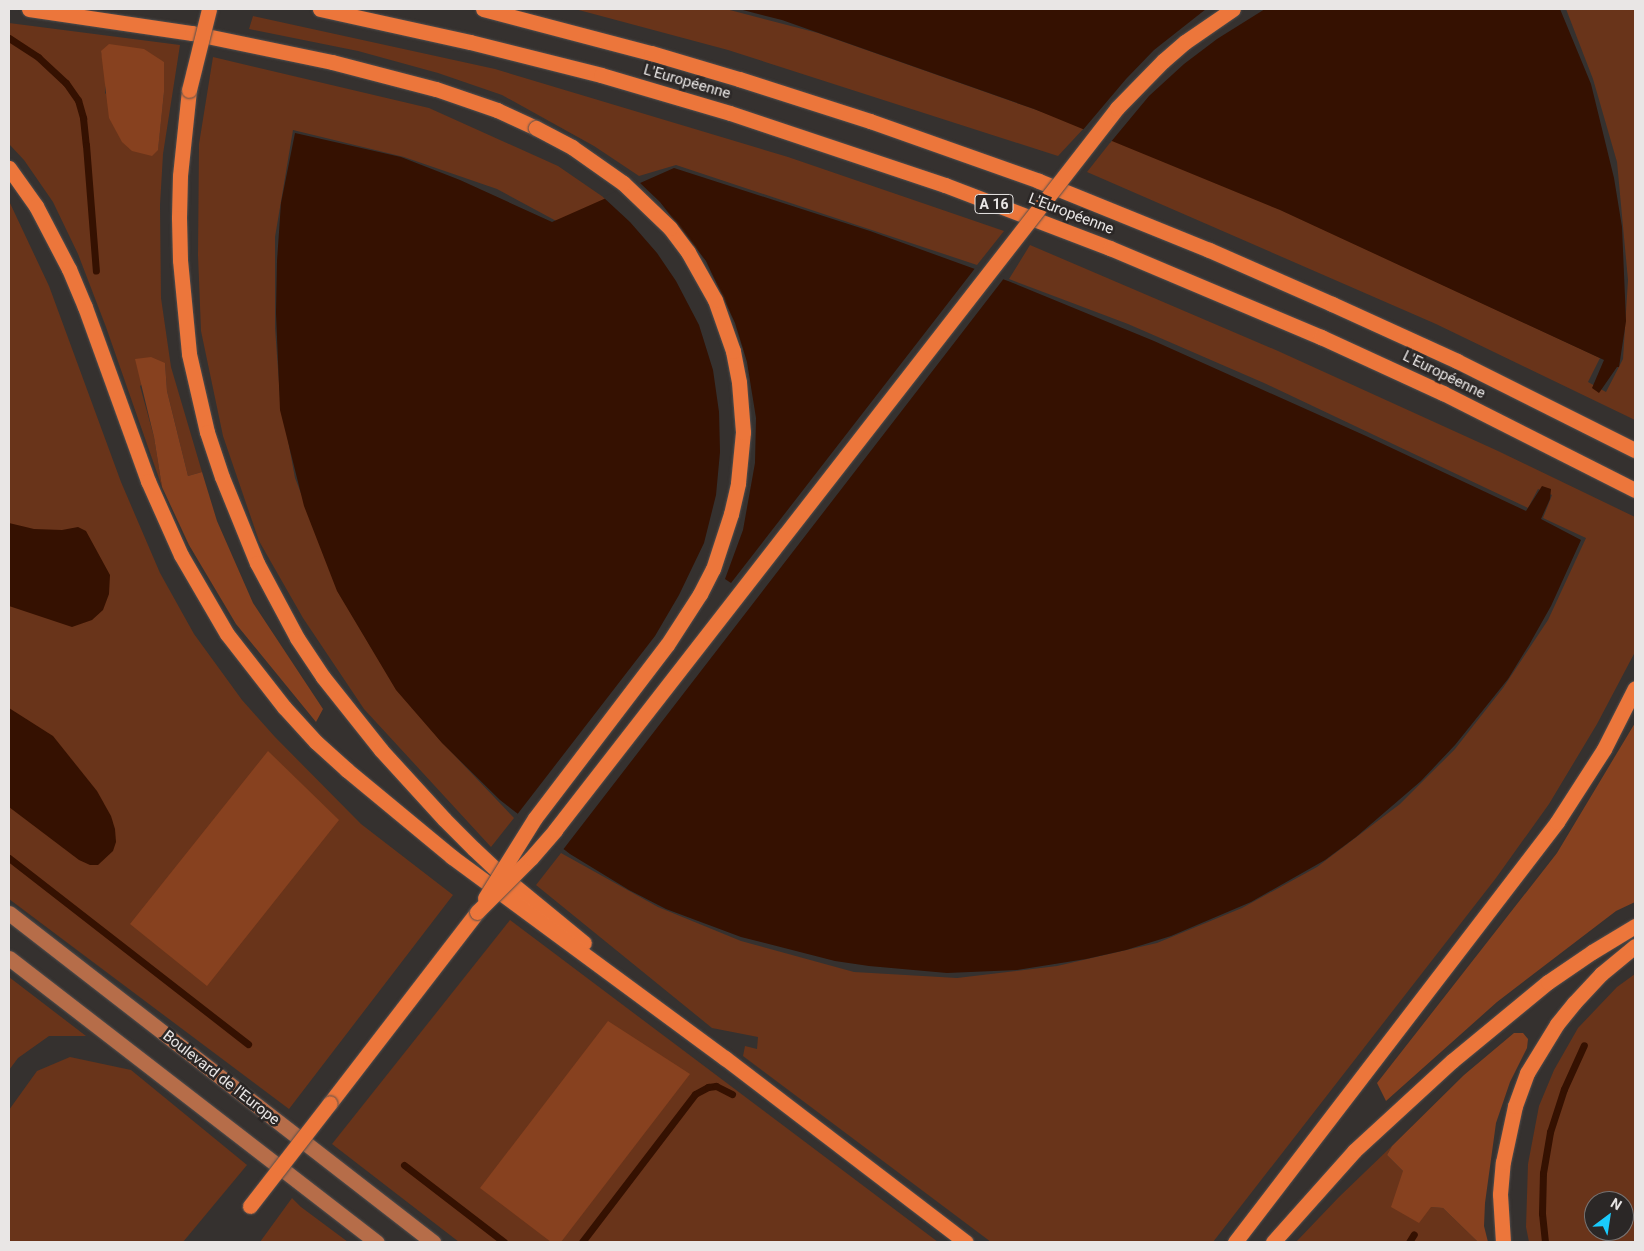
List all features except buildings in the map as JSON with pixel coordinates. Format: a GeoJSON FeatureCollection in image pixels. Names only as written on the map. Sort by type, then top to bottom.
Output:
{"type":"FeatureCollection","features":[{"type":"Feature","properties":{"kind":"highway"},"geometry":{"type":"LineString","coordinates":[[29,9],[192,33],[332,62],[436,89],[497,110],[572,147],[623,183],[670,228],[688,252],[715,300],[733,351],[739,382],[743,432],[738,483],[731,514],[713,569],[700,594],[667,645],[535,818],[503,867],[477,912]]}},
{"type":"Feature","properties":{"kind":"highway"},"geometry":{"type":"LineString","coordinates":[[209,9],[189,90],[180,176],[178,218],[180,260],[189,354],[208,432],[222,477],[254,555],[280,606],[323,677],[351,714],[444,820],[538,906],[725,1058]]}},
{"type":"Feature","properties":{"kind":"highway","name":"L'Européenne"},"geometry":{"type":"LineString","coordinates":[[320,9],[470,42],[601,75],[774,127],[945,185],[1110,248],[1321,337],[1443,393],[1635,490]]}},
{"type":"Feature","properties":{"kind":"highway","name":"L'Européenne"},"geometry":{"type":"LineString","coordinates":[[483,9],[651,53],[739,79],[870,121],[1039,180],[1324,300],[1464,365],[1635,450]]}},
{"type":"Feature","properties":{"kind":"highway"},"geometry":{"type":"LineString","coordinates":[[250,1206],[477,912],[531,858],[555,830],[1117,108],[1170,54],[1233,9]]}},
{"type":"Feature","properties":{"kind":"highway"},"geometry":{"type":"LineString","coordinates":[[9,168],[36,206],[69,269],[85,307],[148,481],[181,555],[228,634],[255,671],[316,742],[385,803],[529,915],[725,1058],[966,1242]]}},
{"type":"Feature","properties":{"kind":"highway"},"geometry":{"type":"LineString","coordinates":[[1235,1242],[1557,822],[1604,749],[1635,688]]}},
{"type":"Feature","properties":{"kind":"highway"},"geometry":{"type":"LineString","coordinates":[[1272,1242],[1354,1151],[1452,1060],[1548,982],[1635,926]]}},
{"type":"Feature","properties":{"kind":"highway"},"geometry":{"type":"LineString","coordinates":[[1502,1242],[1500,1194],[1503,1162],[1514,1106],[1527,1073],[1558,1024],[1574,1003],[1601,974],[1635,946]]}},
{"type":"Feature","properties":{"kind":"main road","name":"Boulevard de l'Europe"},"geometry":{"type":"LineString","coordinates":[[9,913],[434,1242]]}},
{"type":"Feature","properties":{"kind":"main road"},"geometry":{"type":"LineString","coordinates":[[9,958],[377,1242]]}},
{"type":"Feature","properties":{"kind":"shaded area"},"geometry":{"type":"Polygon","coordinates":[[[575,9],[726,9],[818,33],[1085,127],[1058,156],[728,50],[575,9]]]}},
{"type":"Feature","properties":{"kind":"shaded area"},"geometry":{"type":"Polygon","coordinates":[[[739,9],[1560,9],[1591,84],[1614,178],[1622,227],[1626,321],[1619,367],[1617,367],[1599,393],[1592,388],[1604,360],[1280,210],[1034,109],[782,20],[739,9]]]}},
{"type":"Feature","properties":{"kind":"shaded area"},"geometry":{"type":"Polygon","coordinates":[[[1566,9],[1635,9],[1635,420],[1436,324],[1087,172],[1113,139],[1261,200],[1600,358],[1588,382],[1606,392],[1623,359],[1628,280],[1617,162],[1593,79],[1566,9]]]}},
{"type":"Feature","properties":{"kind":"shaded area"},"geometry":{"type":"Polygon","coordinates":[[[253,16],[495,69],[788,157],[1004,231],[977,265],[676,165],[639,176],[594,146],[502,95],[438,73],[358,51],[249,29],[253,16]]]}},
{"type":"Feature","properties":{"kind":"shaded area"},"geometry":{"type":"Polygon","coordinates":[[[9,23],[180,45],[163,154],[160,205],[161,298],[171,367],[202,472],[188,476],[167,391],[165,363],[140,386],[154,437],[162,487],[106,327],[78,254],[53,202],[24,160],[9,144],[9,23]],[[101,51],[106,75],[105,93],[158,149],[164,92],[164,62],[101,51]]]}},
{"type":"Feature","properties":{"kind":"shaded area"},"geometry":{"type":"Polygon","coordinates":[[[109,44],[144,49],[164,62],[164,92],[158,150],[152,156],[132,151],[122,142],[109,118],[101,51],[109,44]]]}},
{"type":"Feature","properties":{"kind":"shaded area"},"geometry":{"type":"Polygon","coordinates":[[[213,57],[429,108],[558,166],[606,199],[560,223],[497,189],[404,157],[293,130],[275,237],[275,328],[280,397],[295,478],[328,562],[438,738],[514,818],[491,847],[364,709],[303,618],[259,541],[223,436],[201,331],[198,255],[199,144],[213,57]]]}},
{"type":"Feature","properties":{"kind":"shaded area"},"geometry":{"type":"Polygon","coordinates":[[[295,133],[401,157],[460,180],[552,222],[674,168],[870,231],[1008,281],[1154,341],[1366,436],[1526,511],[1542,486],[1551,489],[1550,499],[1541,519],[1581,540],[1551,606],[1529,645],[1508,679],[1455,745],[1421,781],[1356,837],[1325,860],[1251,902],[1171,936],[1126,950],[1086,959],[1017,970],[947,973],[869,966],[835,961],[741,937],[666,909],[629,890],[570,854],[500,800],[442,743],[396,690],[337,591],[304,506],[280,410],[276,313],[277,261],[281,203],[295,133]]]}},
{"type":"Feature","properties":{"kind":"shaded area"},"geometry":{"type":"Polygon","coordinates":[[[9,201],[49,286],[121,482],[160,573],[194,634],[242,700],[275,737],[361,824],[453,895],[289,1109],[9,899],[9,201]]]}},
{"type":"Feature","properties":{"kind":"shaded area"},"geometry":{"type":"Polygon","coordinates":[[[1030,245],[1278,351],[1498,451],[1635,517],[1635,652],[1597,724],[1549,804],[1496,878],[1213,1242],[991,1242],[743,1056],[745,1046],[757,1049],[758,1037],[712,1028],[536,885],[561,853],[658,907],[741,941],[854,972],[957,978],[1057,966],[1157,943],[1242,908],[1317,867],[1400,804],[1455,749],[1503,688],[1548,620],[1586,538],[1543,518],[1552,495],[1538,489],[1528,508],[1264,383],[1128,324],[1009,279],[1030,245]]]}},
{"type":"Feature","properties":{"kind":"shaded area"},"geometry":{"type":"Polygon","coordinates":[[[151,357],[165,363],[167,391],[188,476],[202,472],[217,521],[253,603],[323,709],[316,722],[236,624],[189,545],[162,487],[154,437],[135,359],[151,357]]]}},
{"type":"Feature","properties":{"kind":"shaded area"},"geometry":{"type":"Polygon","coordinates":[[[9,523],[34,529],[62,530],[78,527],[86,531],[110,575],[109,594],[103,610],[92,620],[72,627],[9,606],[9,523]]]}},
{"type":"Feature","properties":{"kind":"shaded area"},"geometry":{"type":"Polygon","coordinates":[[[9,708],[53,736],[97,791],[111,816],[116,842],[113,851],[98,865],[90,865],[79,860],[9,807],[9,708]]]}},
{"type":"Feature","properties":{"kind":"shaded area"},"geometry":{"type":"Polygon","coordinates":[[[1635,723],[1635,902],[1616,911],[1497,1002],[1386,1101],[1377,1083],[1557,853],[1635,723]]]}},
{"type":"Feature","properties":{"kind":"shaded area"},"geometry":{"type":"Polygon","coordinates":[[[268,751],[339,820],[207,986],[130,924],[268,751]]]}},
{"type":"Feature","properties":{"kind":"shaded area"},"geometry":{"type":"Polygon","coordinates":[[[510,920],[938,1242],[459,1242],[332,1144],[510,920]]]}},
{"type":"Feature","properties":{"kind":"shaded area"},"geometry":{"type":"Polygon","coordinates":[[[1635,974],[1635,1242],[1529,1242],[1526,1227],[1528,1164],[1539,1106],[1554,1070],[1578,1028],[1617,987],[1635,974]]]}},
{"type":"Feature","properties":{"kind":"shaded area"},"geometry":{"type":"Polygon","coordinates":[[[9,977],[86,1036],[49,1036],[18,1058],[9,1070],[9,977]]]}},
{"type":"Feature","properties":{"kind":"shaded area"},"geometry":{"type":"Polygon","coordinates":[[[608,1021],[690,1074],[561,1242],[551,1242],[480,1188],[608,1021]]]}},
{"type":"Feature","properties":{"kind":"shaded area"},"geometry":{"type":"Polygon","coordinates":[[[1514,1033],[1523,1033],[1528,1039],[1527,1048],[1510,1082],[1496,1123],[1485,1203],[1484,1226],[1488,1242],[1478,1242],[1443,1208],[1431,1207],[1419,1223],[1391,1207],[1403,1171],[1387,1155],[1392,1146],[1464,1075],[1514,1033]]]}},
{"type":"Feature","properties":{"kind":"shaded area"},"geometry":{"type":"Polygon","coordinates":[[[70,1057],[131,1070],[247,1165],[183,1242],[9,1242],[9,1110],[37,1071],[70,1057]]]}},
{"type":"Feature","properties":{"kind":"shaded area"},"geometry":{"type":"Polygon","coordinates":[[[1392,1146],[1387,1155],[1403,1171],[1431,1207],[1443,1208],[1478,1242],[1296,1242],[1339,1197],[1392,1146]]]}},
{"type":"Feature","properties":{"kind":"shaded area"},"geometry":{"type":"Polygon","coordinates":[[[292,1198],[301,1207],[348,1242],[260,1242],[292,1198]]]}},
{"type":"Feature","properties":{"kind":"pier"},"geometry":{"type":"Polygon","coordinates":[[[1206,9],[1265,9],[1217,39],[1184,64],[1149,96],[1110,143],[1082,131],[1126,79],[1154,50],[1206,9]]]}},
{"type":"Feature","properties":{"kind":"pier"},"geometry":{"type":"Polygon","coordinates":[[[638,181],[660,202],[706,261],[735,323],[747,362],[756,418],[755,463],[743,530],[725,579],[731,583],[976,267],[1005,277],[562,851],[516,816],[655,636],[679,595],[704,543],[716,495],[720,452],[719,412],[713,370],[699,325],[676,281],[657,253],[630,222],[603,197],[638,181]]]}},
{"type":"Feature","properties":{"kind":"waterway"},"geometry":{"type":"LineString","coordinates":[[9,38],[38,57],[66,83],[78,100],[83,118],[86,145],[96,271]]}},
{"type":"Feature","properties":{"kind":"waterway"},"geometry":{"type":"LineString","coordinates":[[9,858],[248,1044]]}},
{"type":"Feature","properties":{"kind":"waterway"},"geometry":{"type":"LineString","coordinates":[[1545,1242],[1542,1213],[1543,1173],[1550,1132],[1564,1089],[1584,1045]]}},
{"type":"Feature","properties":{"kind":"waterway"},"geometry":{"type":"LineString","coordinates":[[582,1242],[695,1094],[708,1087],[716,1086],[732,1094]]}},
{"type":"Feature","properties":{"kind":"waterway"},"geometry":{"type":"LineString","coordinates":[[404,1165],[504,1242]]}},
{"type":"Feature","properties":{"kind":"waterway"},"geometry":{"type":"LineString","coordinates":[[1409,1242],[1414,1234]]}}]}
